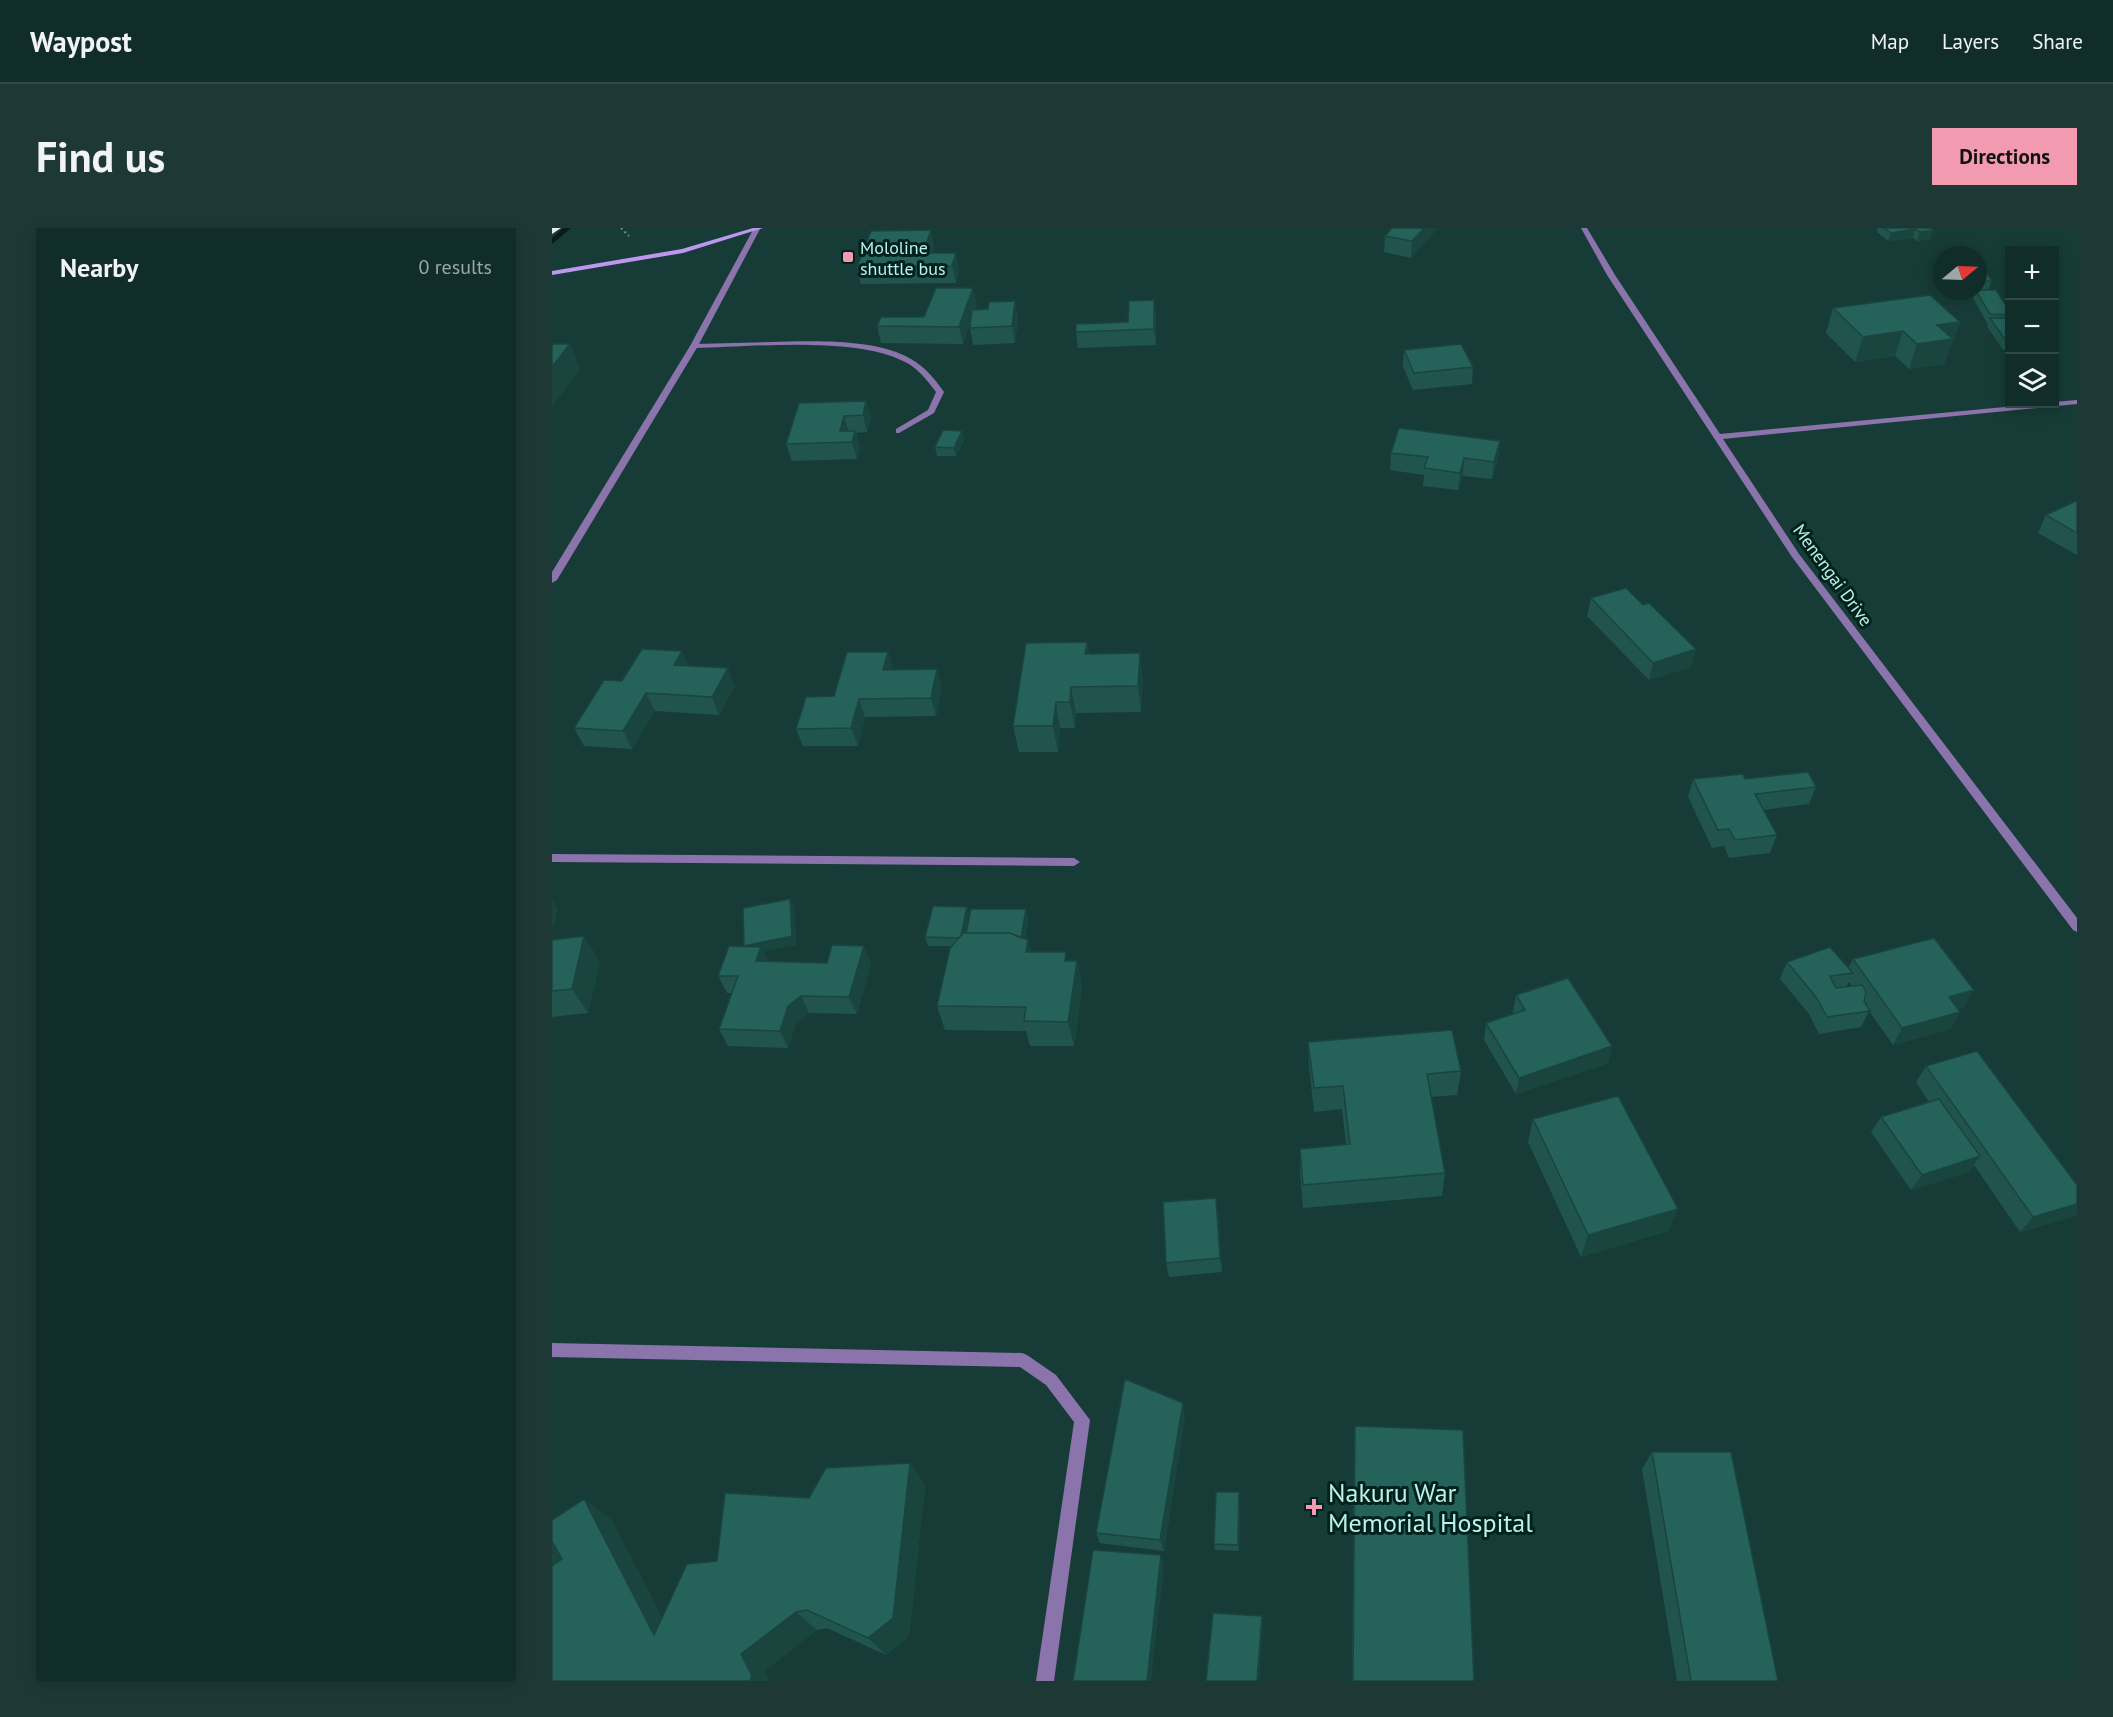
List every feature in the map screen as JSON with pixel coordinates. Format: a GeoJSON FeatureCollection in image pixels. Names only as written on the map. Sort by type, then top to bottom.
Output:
{"type":"FeatureCollection","features":[{"type":"Feature","properties":{"kind":"highway"},"geometry":{"type":"LineString","coordinates":[[552,231],[556,228]]}},
{"type":"Feature","properties":{"kind":"main road"},"geometry":{"type":"LineString","coordinates":[[552,273],[683,251],[758,228]]}},
{"type":"Feature","properties":{"kind":"street"},"geometry":{"type":"LineString","coordinates":[[552,580],[694,346],[758,228]]}},
{"type":"Feature","properties":{"kind":"street","name":"Menengai Drive"},"geometry":{"type":"LineString","coordinates":[[1584,228],[1617,285],[1795,555],[2077,927]]}},
{"type":"Feature","properties":{"kind":"street"},"geometry":{"type":"LineString","coordinates":[[694,346],[803,345],[875,348],[905,358],[929,377],[940,392],[931,411],[899,431]]}},
{"type":"Feature","properties":{"kind":"street"},"geometry":{"type":"LineString","coordinates":[[1719,437],[2077,402]]}},
{"type":"Feature","properties":{"kind":"street"},"geometry":{"type":"LineString","coordinates":[[552,858],[1074,862]]}},
{"type":"Feature","properties":{"kind":"street"},"geometry":{"type":"LineString","coordinates":[[552,1350],[1022,1360],[1032,1366],[1051,1380],[1082,1420],[1045,1681]]}},
{"type":"Feature","properties":{"kind":"building"},"geometry":{"type":"Polygon","coordinates":[[[1392,228],[1424,228],[1412,241],[1385,236],[1392,228]]]}},
{"type":"Feature","properties":{"kind":"building"},"geometry":{"type":"Polygon","coordinates":[[[1884,228],[1930,228],[1933,230],[1920,232],[1915,229],[1891,233],[1884,228]]]}},
{"type":"Feature","properties":{"kind":"building"},"geometry":{"type":"Polygon","coordinates":[[[931,230],[923,253],[956,253],[952,266],[857,267],[871,231],[931,230]]]}},
{"type":"Feature","properties":{"kind":"building"},"geometry":{"type":"Polygon","coordinates":[[[936,288],[973,288],[959,327],[877,326],[881,317],[924,317],[936,288]]]}},
{"type":"Feature","properties":{"kind":"building"},"geometry":{"type":"Polygon","coordinates":[[[1987,290],[1996,290],[2005,304],[2005,315],[1990,314],[1981,300],[1987,300],[1987,290]]]}},
{"type":"Feature","properties":{"kind":"building"},"geometry":{"type":"Polygon","coordinates":[[[1930,295],[1960,322],[1937,325],[1953,339],[1917,344],[1903,331],[1863,337],[1833,308],[1930,295]]]}},
{"type":"Feature","properties":{"kind":"building"},"geometry":{"type":"Polygon","coordinates":[[[1154,300],[1154,329],[1076,332],[1076,324],[1128,322],[1129,301],[1154,300]]]}},
{"type":"Feature","properties":{"kind":"building"},"geometry":{"type":"Polygon","coordinates":[[[1015,301],[1012,326],[970,328],[972,310],[988,309],[989,302],[1015,301]]]}},
{"type":"Feature","properties":{"kind":"building"},"geometry":{"type":"Polygon","coordinates":[[[1990,318],[2005,318],[2005,340],[1990,318]]]}},
{"type":"Feature","properties":{"kind":"building"},"geometry":{"type":"Polygon","coordinates":[[[552,344],[570,344],[552,367],[552,344]]]}},
{"type":"Feature","properties":{"kind":"building"},"geometry":{"type":"Polygon","coordinates":[[[1461,344],[1473,367],[1414,373],[1404,350],[1461,344]]]}},
{"type":"Feature","properties":{"kind":"building"},"geometry":{"type":"Polygon","coordinates":[[[866,401],[863,415],[844,416],[840,431],[855,431],[852,442],[786,444],[799,403],[866,401]]]}},
{"type":"Feature","properties":{"kind":"building"},"geometry":{"type":"Polygon","coordinates":[[[1399,428],[1500,441],[1494,462],[1464,458],[1460,473],[1424,468],[1428,457],[1391,453],[1399,428]]]}},
{"type":"Feature","properties":{"kind":"building"},"geometry":{"type":"Polygon","coordinates":[[[943,430],[962,431],[954,448],[935,447],[943,430]]]}},
{"type":"Feature","properties":{"kind":"building"},"geometry":{"type":"Polygon","coordinates":[[[2076,501],[2077,533],[2046,515],[2076,501]]]}},
{"type":"Feature","properties":{"kind":"building"},"geometry":{"type":"Polygon","coordinates":[[[1626,588],[1643,605],[1649,603],[1696,649],[1653,663],[1591,598],[1626,588]]]}},
{"type":"Feature","properties":{"kind":"building"},"geometry":{"type":"Polygon","coordinates":[[[1087,642],[1085,654],[1140,653],[1138,686],[1071,687],[1070,702],[1056,702],[1053,726],[1013,726],[1026,643],[1087,642]]]}},
{"type":"Feature","properties":{"kind":"building"},"geometry":{"type":"Polygon","coordinates":[[[642,649],[682,651],[674,665],[728,668],[712,697],[646,693],[623,731],[574,728],[604,680],[622,681],[642,649]]]}},
{"type":"Feature","properties":{"kind":"building"},"geometry":{"type":"Polygon","coordinates":[[[847,652],[888,652],[883,670],[937,669],[931,698],[859,699],[851,728],[796,729],[806,697],[834,696],[847,652]]]}},
{"type":"Feature","properties":{"kind":"building"},"geometry":{"type":"Polygon","coordinates":[[[1808,772],[1816,787],[1755,794],[1777,835],[1735,840],[1729,829],[1718,830],[1693,779],[1743,774],[1745,779],[1808,772]]]}},
{"type":"Feature","properties":{"kind":"building"},"geometry":{"type":"Polygon","coordinates":[[[790,899],[792,936],[744,946],[743,908],[790,899]]]}},
{"type":"Feature","properties":{"kind":"building"},"geometry":{"type":"Polygon","coordinates":[[[933,906],[967,907],[959,938],[925,937],[933,906]]]}},
{"type":"Feature","properties":{"kind":"building"},"geometry":{"type":"Polygon","coordinates":[[[971,909],[1026,909],[1021,938],[1010,933],[966,933],[971,909]]]}},
{"type":"Feature","properties":{"kind":"building"},"geometry":{"type":"Polygon","coordinates":[[[963,933],[1010,933],[1028,940],[1026,952],[1066,952],[1065,961],[1077,961],[1068,1022],[1024,1021],[1026,1007],[937,1006],[950,948],[963,933]]]}},
{"type":"Feature","properties":{"kind":"building"},"geometry":{"type":"Polygon","coordinates":[[[584,936],[572,989],[552,991],[552,940],[584,936]]]}},
{"type":"Feature","properties":{"kind":"building"},"geometry":{"type":"Polygon","coordinates":[[[1934,938],[1974,990],[1949,997],[1960,1012],[1902,1028],[1853,959],[1934,938]]]}},
{"type":"Feature","properties":{"kind":"building"},"geometry":{"type":"Polygon","coordinates":[[[832,945],[864,946],[849,997],[801,996],[788,1006],[780,1031],[719,1029],[738,976],[718,976],[729,946],[761,947],[756,961],[827,963],[832,945]]]}},
{"type":"Feature","properties":{"kind":"building"},"geometry":{"type":"Polygon","coordinates":[[[1830,947],[1853,973],[1830,976],[1836,988],[1862,985],[1866,992],[1864,1001],[1870,1011],[1827,1017],[1816,997],[1787,962],[1830,947]]]}},
{"type":"Feature","properties":{"kind":"building"},"geometry":{"type":"Polygon","coordinates":[[[1568,978],[1612,1046],[1519,1078],[1486,1023],[1525,1010],[1516,995],[1568,978]]]}},
{"type":"Feature","properties":{"kind":"building"},"geometry":{"type":"Polygon","coordinates":[[[1452,1030],[1461,1071],[1427,1074],[1445,1173],[1303,1185],[1300,1149],[1350,1144],[1343,1086],[1314,1088],[1308,1042],[1452,1030]]]}},
{"type":"Feature","properties":{"kind":"building"},"geometry":{"type":"Polygon","coordinates":[[[1977,1051],[2077,1185],[2077,1204],[2033,1217],[1926,1066],[1977,1051]]]}},
{"type":"Feature","properties":{"kind":"building"},"geometry":{"type":"Polygon","coordinates":[[[1618,1096],[1678,1209],[1588,1235],[1533,1119],[1618,1096]]]}},
{"type":"Feature","properties":{"kind":"building"},"geometry":{"type":"Polygon","coordinates":[[[1939,1099],[1980,1156],[1922,1175],[1881,1117],[1939,1099]]]}},
{"type":"Feature","properties":{"kind":"building"},"geometry":{"type":"Polygon","coordinates":[[[1216,1198],[1220,1258],[1166,1263],[1163,1202],[1216,1198]]]}},
{"type":"Feature","properties":{"kind":"building"},"geometry":{"type":"Polygon","coordinates":[[[1125,1379],[1183,1403],[1160,1540],[1096,1533],[1125,1379]]]}},
{"type":"Feature","properties":{"kind":"building"},"geometry":{"type":"Polygon","coordinates":[[[1355,1426],[1463,1430],[1474,1681],[1353,1681],[1355,1426]]]}},
{"type":"Feature","properties":{"kind":"building"},"geometry":{"type":"Polygon","coordinates":[[[1652,1452],[1731,1452],[1778,1681],[1691,1681],[1652,1452]]]}},
{"type":"Feature","properties":{"kind":"building"},"geometry":{"type":"Polygon","coordinates":[[[910,1463],[893,1618],[868,1638],[807,1610],[796,1612],[741,1654],[752,1676],[750,1681],[552,1681],[552,1566],[562,1559],[552,1541],[552,1520],[584,1499],[654,1635],[687,1564],[717,1561],[725,1493],[809,1498],[826,1468],[910,1463]]]}},
{"type":"Feature","properties":{"kind":"building"},"geometry":{"type":"Polygon","coordinates":[[[1216,1492],[1239,1492],[1238,1545],[1214,1544],[1216,1492]]]}},
{"type":"Feature","properties":{"kind":"building"},"geometry":{"type":"Polygon","coordinates":[[[1093,1550],[1161,1555],[1147,1681],[1073,1681],[1093,1550]]]}},
{"type":"Feature","properties":{"kind":"building"},"geometry":{"type":"Polygon","coordinates":[[[1213,1613],[1262,1616],[1257,1681],[1206,1681],[1213,1613]]]}},
{"type":"Feature","properties":{"kind":"waterway"},"geometry":{"type":"LineString","coordinates":[[552,242],[567,228]]}},
{"type":"Feature","properties":{"kind":"place","name":"Mololine shuttle bus"},"geometry":{"type":"Point","coordinates":[848,257]}},
{"type":"Feature","properties":{"kind":"place","name":"Nakuru War Memorial Hospital"},"geometry":{"type":"Point","coordinates":[1314,1507]}}]}
